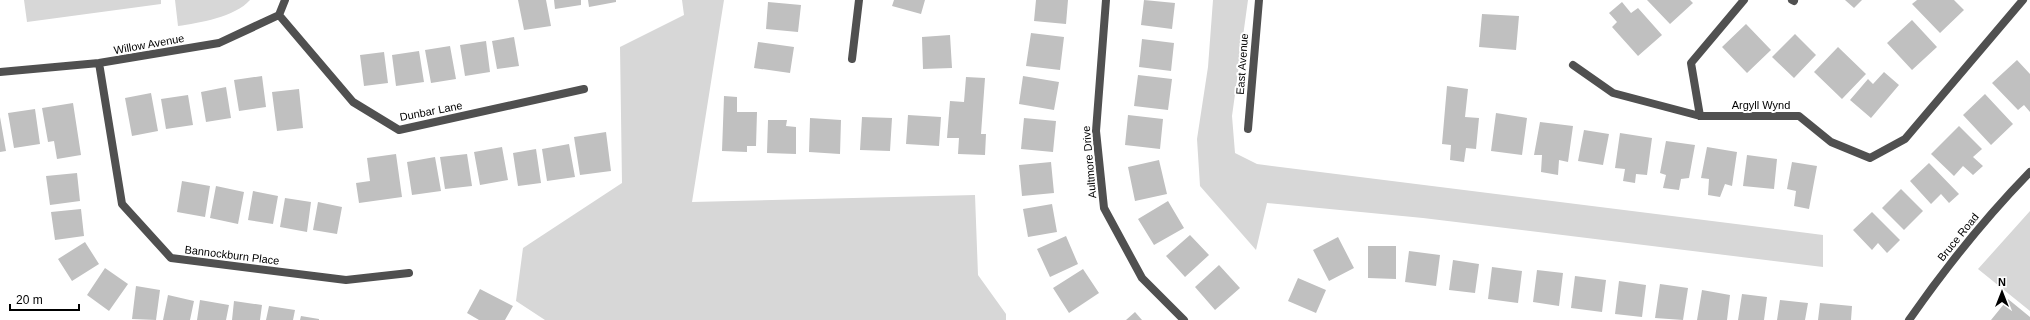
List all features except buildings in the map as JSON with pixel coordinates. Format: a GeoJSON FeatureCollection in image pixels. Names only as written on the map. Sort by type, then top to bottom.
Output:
{"type":"FeatureCollection","features":[{"type":"Feature","properties":{"kind":"street"},"geometry":{"type":"LineString","coordinates":[[279,15],[286,0]]}},
{"type":"Feature","properties":{"kind":"street"},"geometry":{"type":"LineString","coordinates":[[852,59],[859,0]]}},
{"type":"Feature","properties":{"kind":"street","name":"Aultmore Drive"},"geometry":{"type":"LineString","coordinates":[[1106,0],[1096,131],[1104,208],[1142,278],[1184,320]]}},
{"type":"Feature","properties":{"kind":"street","name":"East Avenue"},"geometry":{"type":"LineString","coordinates":[[1248,130],[1259,0]]}},
{"type":"Feature","properties":{"kind":"street"},"geometry":{"type":"LineString","coordinates":[[1700,116],[1691,63],[1744,0]]}},
{"type":"Feature","properties":{"kind":"street","name":"Argyll Wynd"},"geometry":{"type":"LineString","coordinates":[[1573,65],[1613,93],[1700,116],[1799,116],[1831,142],[1870,158],[1905,139],[2023,0]]}},
{"type":"Feature","properties":{"kind":"street","name":"Willow Avenue"},"geometry":{"type":"LineString","coordinates":[[0,72],[99,63],[219,43],[279,15]]}},
{"type":"Feature","properties":{"kind":"street","name":"Dunbar Lane"},"geometry":{"type":"LineString","coordinates":[[279,15],[353,102],[399,130],[584,89]]}},
{"type":"Feature","properties":{"kind":"street","name":"Bannockburn Place"},"geometry":{"type":"LineString","coordinates":[[99,63],[122,204],[171,258],[346,280],[409,273]]}},
{"type":"Feature","properties":{"kind":"street","name":"Bruce Road"},"geometry":{"type":"LineString","coordinates":[[1909,320],[1971,236],[1990,213],[2030,172]]}},
{"type":"Feature","properties":{"kind":"shaded area"},"geometry":{"type":"Polygon","coordinates":[[[24,0],[161,0],[161,4],[27,22],[24,0]]]}},
{"type":"Feature","properties":{"kind":"shaded area"},"geometry":{"type":"Polygon","coordinates":[[[175,0],[250,0],[235,11],[226,15],[206,21],[178,26],[175,0]]]}},
{"type":"Feature","properties":{"kind":"shaded area"},"geometry":{"type":"Polygon","coordinates":[[[682,0],[724,0],[692,202],[975,195],[978,275],[1006,314],[1006,320],[545,320],[516,301],[523,248],[622,183],[620,47],[684,15],[682,0]]]}},
{"type":"Feature","properties":{"kind":"shaded area"},"geometry":{"type":"Polygon","coordinates":[[[1213,0],[1248,0],[1232,116],[1235,153],[1257,164],[1823,235],[1823,267],[1423,218],[1267,203],[1256,250],[1200,186],[1197,139],[1208,67],[1213,0]]]}},
{"type":"Feature","properties":{"kind":"shaded area"},"geometry":{"type":"Polygon","coordinates":[[[2030,211],[2030,311],[1978,269],[2030,211]]]}}]}
